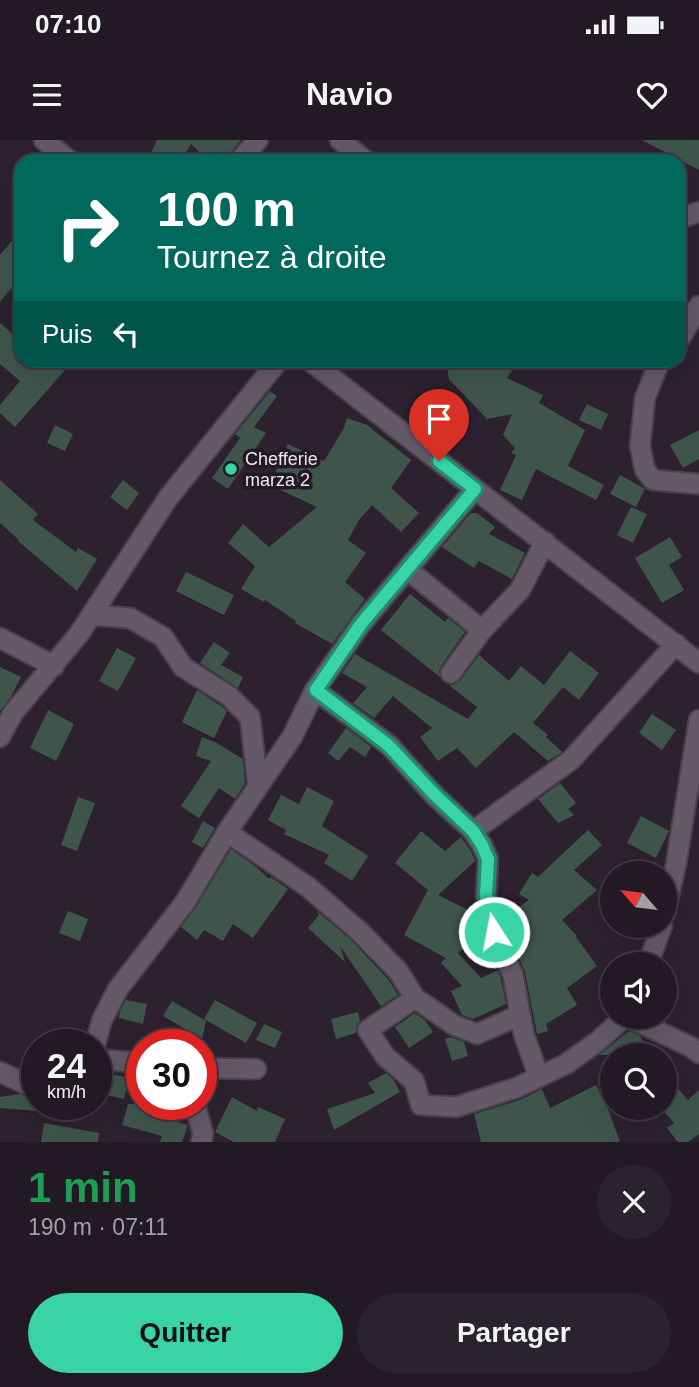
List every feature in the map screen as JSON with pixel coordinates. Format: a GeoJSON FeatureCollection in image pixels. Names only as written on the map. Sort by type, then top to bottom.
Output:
{"type":"FeatureCollection","features":[{"type":"Feature","properties":{"kind":"street"},"geometry":{"type":"LineString","coordinates":[[44,140],[61,154]]}},
{"type":"Feature","properties":{"kind":"street"},"geometry":{"type":"LineString","coordinates":[[245,154],[258,140]]}},
{"type":"Feature","properties":{"kind":"street"},"geometry":{"type":"LineString","coordinates":[[340,140],[357,154]]}},
{"type":"Feature","properties":{"kind":"street"},"geometry":{"type":"LineString","coordinates":[[686,328],[699,306]]}},
{"type":"Feature","properties":{"kind":"street"},"geometry":{"type":"LineString","coordinates":[[0,737],[13,713],[79,634],[168,498],[273,368]]}},
{"type":"Feature","properties":{"kind":"street"},"geometry":{"type":"LineString","coordinates":[[319,368],[699,663]]}},
{"type":"Feature","properties":{"kind":"street"},"geometry":{"type":"LineString","coordinates":[[657,368],[645,398],[640,446],[645,470],[653,480],[699,484]]}},
{"type":"Feature","properties":{"kind":"street"},"geometry":{"type":"LineString","coordinates":[[99,1029],[118,989],[186,901],[227,832],[292,737],[316,690],[361,624],[475,489]]}},
{"type":"Feature","properties":{"kind":"street"},"geometry":{"type":"LineString","coordinates":[[451,673],[482,630],[520,590],[545,542]]}},
{"type":"Feature","properties":{"kind":"street"},"geometry":{"type":"LineString","coordinates":[[407,569],[482,630]]}},
{"type":"Feature","properties":{"kind":"street"},"geometry":{"type":"LineString","coordinates":[[92,615],[130,618],[163,637],[183,667],[229,696],[250,717],[258,786]]}},
{"type":"Feature","properties":{"kind":"street"},"geometry":{"type":"LineString","coordinates":[[0,638],[54,666]]}},
{"type":"Feature","properties":{"kind":"street"},"geometry":{"type":"LineString","coordinates":[[473,831],[571,760],[676,644]]}},
{"type":"Feature","properties":{"kind":"street"},"geometry":{"type":"LineString","coordinates":[[316,690],[388,745],[473,831],[482,845],[488,859],[486,896],[494,932],[513,975],[524,1035],[539,1077]]}},
{"type":"Feature","properties":{"kind":"street"},"geometry":{"type":"LineString","coordinates":[[676,861],[699,720]]}},
{"type":"Feature","properties":{"kind":"street"},"geometry":{"type":"LineString","coordinates":[[227,832],[308,887],[359,931],[398,971],[415,998],[453,1026],[477,1034],[520,1015]]}},
{"type":"Feature","properties":{"kind":"street"},"geometry":{"type":"LineString","coordinates":[[415,998],[368,1030],[385,1056],[414,1081],[421,1105],[456,1107],[516,1088],[566,1064],[613,1029]]}},
{"type":"Feature","properties":{"kind":"street"},"geometry":{"type":"LineString","coordinates":[[653,1029],[699,1053]]}},
{"type":"Feature","properties":{"kind":"street"},"geometry":{"type":"LineString","coordinates":[[217,1068],[256,1069]]}},
{"type":"Feature","properties":{"kind":"street"},"geometry":{"type":"LineString","coordinates":[[0,1072],[21,1082]]}},
{"type":"Feature","properties":{"kind":"street"},"geometry":{"type":"LineString","coordinates":[[199,1120],[203,1134],[201,1142]]}},
{"type":"Feature","properties":{"kind":"building"},"geometry":{"type":"Polygon","coordinates":[[[157,140],[241,140],[230,154],[201,154],[191,144],[185,154],[150,154],[157,140]]]}},
{"type":"Feature","properties":{"kind":"building"},"geometry":{"type":"Polygon","coordinates":[[[642,140],[699,140],[699,170],[686,163],[686,154],[669,154],[642,140]]]}},
{"type":"Feature","properties":{"kind":"building"},"geometry":{"type":"Polygon","coordinates":[[[14,238],[14,285],[0,302],[0,255],[14,238]]]}},
{"type":"Feature","properties":{"kind":"building"},"geometry":{"type":"Polygon","coordinates":[[[0,323],[14,335],[14,368],[67,368],[15,427],[0,413],[0,405],[20,381],[0,364],[0,323]]]}},
{"type":"Feature","properties":{"kind":"building"},"geometry":{"type":"Polygon","coordinates":[[[447,368],[514,368],[507,378],[543,395],[539,403],[585,430],[568,466],[604,485],[596,500],[536,469],[522,500],[500,490],[516,455],[511,453],[515,448],[503,435],[512,414],[487,419],[449,379],[447,368]]]}},
{"type":"Feature","properties":{"kind":"building"},"geometry":{"type":"Polygon","coordinates":[[[270,391],[277,396],[254,427],[266,433],[228,489],[212,478],[240,438],[235,434],[270,391]]]}},
{"type":"Feature","properties":{"kind":"building"},"geometry":{"type":"Polygon","coordinates":[[[587,404],[608,414],[601,430],[579,420],[587,404]]]}},
{"type":"Feature","properties":{"kind":"building"},"geometry":{"type":"Polygon","coordinates":[[[347,418],[367,425],[411,460],[391,488],[419,513],[401,532],[372,505],[359,520],[348,540],[366,553],[345,582],[365,599],[332,644],[295,623],[296,621],[265,600],[264,602],[241,589],[255,566],[228,543],[243,524],[269,547],[317,507],[270,485],[288,444],[324,461],[347,418]]]}},
{"type":"Feature","properties":{"kind":"building"},"geometry":{"type":"Polygon","coordinates":[[[55,425],[73,434],[65,451],[47,443],[55,425]]]}},
{"type":"Feature","properties":{"kind":"building"},"geometry":{"type":"Polygon","coordinates":[[[699,430],[699,459],[683,468],[670,445],[699,430]]]}},
{"type":"Feature","properties":{"kind":"building"},"geometry":{"type":"Polygon","coordinates":[[[620,475],[645,489],[636,507],[610,494],[620,475]]]}},
{"type":"Feature","properties":{"kind":"building"},"geometry":{"type":"Polygon","coordinates":[[[0,480],[38,514],[33,520],[76,552],[78,548],[97,559],[77,591],[0,523],[0,480]]]}},
{"type":"Feature","properties":{"kind":"building"},"geometry":{"type":"Polygon","coordinates":[[[123,480],[139,493],[127,510],[110,497],[123,480]]]}},
{"type":"Feature","properties":{"kind":"building"},"geometry":{"type":"Polygon","coordinates":[[[631,507],[647,514],[633,543],[617,535],[631,507]]]}},
{"type":"Feature","properties":{"kind":"building"},"geometry":{"type":"Polygon","coordinates":[[[471,513],[477,513],[495,527],[489,534],[525,553],[512,579],[479,561],[474,568],[442,547],[471,513]]]}},
{"type":"Feature","properties":{"kind":"building"},"geometry":{"type":"Polygon","coordinates":[[[670,537],[682,557],[669,565],[684,590],[662,603],[635,558],[670,537]]]}},
{"type":"Feature","properties":{"kind":"building"},"geometry":{"type":"Polygon","coordinates":[[[186,572],[234,595],[224,615],[176,591],[186,572]]]}},
{"type":"Feature","properties":{"kind":"building"},"geometry":{"type":"Polygon","coordinates":[[[410,594],[445,622],[448,618],[465,632],[441,666],[440,677],[381,630],[410,594]]]}},
{"type":"Feature","properties":{"kind":"building"},"geometry":{"type":"Polygon","coordinates":[[[214,642],[230,653],[221,665],[243,677],[238,688],[200,663],[214,642]]]}},
{"type":"Feature","properties":{"kind":"building"},"geometry":{"type":"Polygon","coordinates":[[[117,648],[136,658],[118,691],[99,681],[117,648]]]}},
{"type":"Feature","properties":{"kind":"building"},"geometry":{"type":"Polygon","coordinates":[[[570,651],[599,673],[579,700],[563,687],[533,723],[548,735],[546,737],[562,752],[548,761],[514,732],[476,768],[457,748],[438,761],[420,737],[432,728],[393,696],[374,718],[353,703],[367,687],[342,673],[355,654],[468,719],[477,707],[449,685],[460,681],[479,655],[509,681],[521,666],[544,685],[570,651]]]}},
{"type":"Feature","properties":{"kind":"building"},"geometry":{"type":"Polygon","coordinates":[[[0,667],[21,677],[0,711],[0,667]]]}},
{"type":"Feature","properties":{"kind":"building"},"geometry":{"type":"Polygon","coordinates":[[[197,690],[227,711],[214,738],[182,722],[197,690]]]}},
{"type":"Feature","properties":{"kind":"building"},"geometry":{"type":"Polygon","coordinates":[[[48,710],[74,724],[56,761],[30,748],[48,710]]]}},
{"type":"Feature","properties":{"kind":"building"},"geometry":{"type":"Polygon","coordinates":[[[652,714],[676,730],[662,750],[639,733],[652,714]]]}},
{"type":"Feature","properties":{"kind":"building"},"geometry":{"type":"Polygon","coordinates":[[[346,728],[371,747],[365,757],[350,747],[338,761],[328,753],[346,728]]]}},
{"type":"Feature","properties":{"kind":"building"},"geometry":{"type":"Polygon","coordinates":[[[202,737],[243,759],[245,783],[235,799],[219,788],[199,818],[181,806],[211,761],[196,756],[202,737]]]}},
{"type":"Feature","properties":{"kind":"building"},"geometry":{"type":"Polygon","coordinates":[[[560,783],[576,803],[568,809],[574,815],[558,823],[538,799],[560,783]]]}},
{"type":"Feature","properties":{"kind":"building"},"geometry":{"type":"Polygon","coordinates":[[[307,787],[334,801],[322,826],[368,856],[352,881],[324,863],[329,855],[284,834],[286,830],[268,820],[281,795],[299,804],[307,787]]]}},
{"type":"Feature","properties":{"kind":"building"},"geometry":{"type":"Polygon","coordinates":[[[78,797],[95,803],[77,851],[61,845],[78,797]]]}},
{"type":"Feature","properties":{"kind":"building"},"geometry":{"type":"Polygon","coordinates":[[[641,816],[669,831],[656,858],[627,843],[641,816]]]}},
{"type":"Feature","properties":{"kind":"building"},"geometry":{"type":"Polygon","coordinates":[[[203,821],[215,828],[203,848],[192,842],[203,821]]]}},
{"type":"Feature","properties":{"kind":"building"},"geometry":{"type":"Polygon","coordinates":[[[588,830],[602,845],[574,870],[597,890],[562,920],[577,936],[597,966],[567,988],[577,1005],[546,1024],[548,1031],[537,1034],[525,972],[503,918],[529,900],[519,894],[532,873],[538,877],[588,830]]]}},
{"type":"Feature","properties":{"kind":"building"},"geometry":{"type":"Polygon","coordinates":[[[421,831],[445,851],[461,837],[475,861],[438,895],[474,913],[478,918],[482,935],[458,953],[481,978],[498,970],[501,979],[506,1004],[473,1019],[462,1015],[451,991],[462,986],[441,963],[446,958],[404,935],[428,890],[395,863],[421,831]]]}},
{"type":"Feature","properties":{"kind":"building"},"geometry":{"type":"Polygon","coordinates":[[[231,849],[269,879],[271,877],[288,889],[253,938],[233,924],[223,941],[204,930],[197,940],[181,927],[231,849]]]}},
{"type":"Feature","properties":{"kind":"building"},"geometry":{"type":"Polygon","coordinates":[[[316,910],[351,940],[388,979],[398,995],[381,1006],[340,946],[345,962],[308,928],[319,915],[316,910]]]}},
{"type":"Feature","properties":{"kind":"building"},"geometry":{"type":"Polygon","coordinates":[[[68,911],[88,919],[80,941],[59,933],[68,911]]]}},
{"type":"Feature","properties":{"kind":"building"},"geometry":{"type":"Polygon","coordinates":[[[126,1000],[147,1004],[143,1024],[119,1018],[126,1000]]]}},
{"type":"Feature","properties":{"kind":"building"},"geometry":{"type":"Polygon","coordinates":[[[215,1000],[257,1023],[246,1043],[204,1019],[215,1000]]]}},
{"type":"Feature","properties":{"kind":"building"},"geometry":{"type":"Polygon","coordinates":[[[172,1001],[206,1021],[204,1029],[185,1029],[163,1016],[172,1001]]]}},
{"type":"Feature","properties":{"kind":"building"},"geometry":{"type":"Polygon","coordinates":[[[358,1012],[360,1021],[356,1033],[336,1039],[331,1019],[358,1012]]]}},
{"type":"Feature","properties":{"kind":"building"},"geometry":{"type":"Polygon","coordinates":[[[415,1013],[425,1020],[433,1032],[409,1048],[395,1027],[415,1013]]]}},
{"type":"Feature","properties":{"kind":"building"},"geometry":{"type":"Polygon","coordinates":[[[264,1024],[282,1032],[275,1048],[256,1040],[264,1024]]]}},
{"type":"Feature","properties":{"kind":"building"},"geometry":{"type":"Polygon","coordinates":[[[629,1031],[640,1036],[646,1043],[614,1043],[629,1031]]]}},
{"type":"Feature","properties":{"kind":"building"},"geometry":{"type":"Polygon","coordinates":[[[451,1037],[464,1042],[468,1056],[452,1061],[445,1039],[451,1037]]]}},
{"type":"Feature","properties":{"kind":"building"},"geometry":{"type":"Polygon","coordinates":[[[386,1073],[400,1092],[334,1130],[327,1109],[375,1093],[368,1083],[386,1073]]]}},
{"type":"Feature","properties":{"kind":"building"},"geometry":{"type":"Polygon","coordinates":[[[112,1074],[126,1077],[124,1099],[112,1096],[112,1074]]]}},
{"type":"Feature","properties":{"kind":"building"},"geometry":{"type":"Polygon","coordinates":[[[596,1085],[600,1093],[600,1120],[612,1120],[620,1142],[481,1142],[474,1114],[520,1100],[542,1089],[550,1108],[596,1085]]]}},
{"type":"Feature","properties":{"kind":"building"},"geometry":{"type":"Polygon","coordinates":[[[677,1088],[688,1100],[699,1090],[699,1134],[688,1142],[678,1142],[667,1128],[674,1123],[671,1120],[677,1120],[677,1088]]]}},
{"type":"Feature","properties":{"kind":"building"},"geometry":{"type":"Polygon","coordinates":[[[21,1094],[21,1110],[0,1108],[0,1097],[21,1094]]]}},
{"type":"Feature","properties":{"kind":"building"},"geometry":{"type":"Polygon","coordinates":[[[232,1097],[257,1111],[258,1107],[285,1119],[275,1142],[234,1142],[215,1132],[232,1097]]]}},
{"type":"Feature","properties":{"kind":"building"},"geometry":{"type":"Polygon","coordinates":[[[126,1111],[126,1120],[178,1120],[188,1125],[182,1142],[160,1142],[162,1136],[122,1125],[126,1111]]]}},
{"type":"Feature","properties":{"kind":"building"},"geometry":{"type":"Polygon","coordinates":[[[44,1123],[99,1133],[98,1142],[41,1142],[44,1123]]]}},
{"type":"Feature","properties":{"kind":"place","name":"Chefferie marza 2"},"geometry":{"type":"Point","coordinates":[231,469]}},
{"type":"Feature","properties":{"kind":"route"},"geometry":{"type":"LineString","coordinates":[[439,461],[475,489],[361,624],[316,690],[388,745],[473,831],[488,859],[486,896],[494,932]]}}]}
